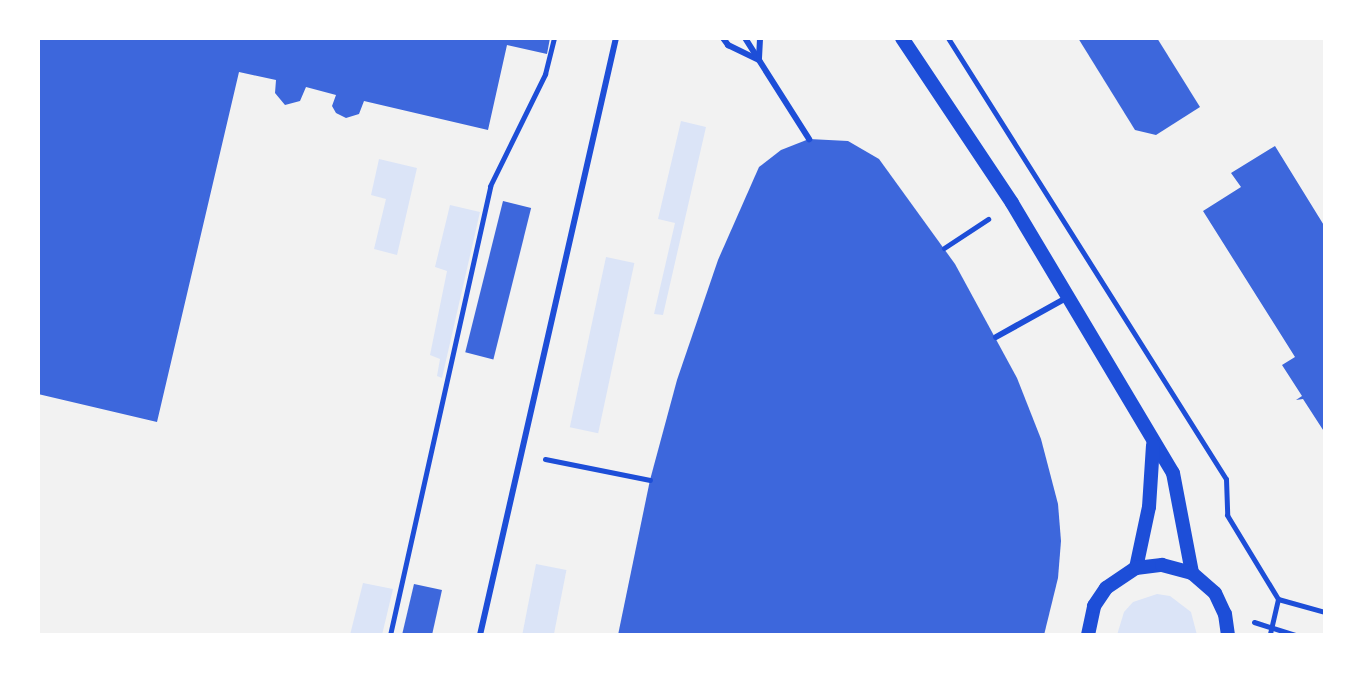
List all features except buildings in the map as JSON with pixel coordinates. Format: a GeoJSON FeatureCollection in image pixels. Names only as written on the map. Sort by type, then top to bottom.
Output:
{"type":"FeatureCollection","features":[{"type":"Feature","properties":{"kind":"street"},"geometry":{"type":"LineString","coordinates":[[902,38],[1012,203],[1177,483],[1192,573]]}},
{"type":"Feature","properties":{"kind":"street"},"geometry":{"type":"LineString","coordinates":[[1136,568],[1149,507],[1153,445]]}},
{"type":"Feature","properties":{"kind":"street"},"geometry":{"type":"LineString","coordinates":[[1088,635],[1094,606],[1106,588],[1136,568],[1162,565],[1192,573],[1215,593],[1225,614],[1228,635]]}},
{"type":"Feature","properties":{"kind":"lane"},"geometry":{"type":"LineString","coordinates":[[480,635],[616,38]]}},
{"type":"Feature","properties":{"kind":"lane"},"geometry":{"type":"LineString","coordinates":[[723,38],[728,45],[759,60]]}},
{"type":"Feature","properties":{"kind":"lane"},"geometry":{"type":"LineString","coordinates":[[745,38],[809,139]]}},
{"type":"Feature","properties":{"kind":"lane"},"geometry":{"type":"LineString","coordinates":[[759,60],[760,38]]}},
{"type":"Feature","properties":{"kind":"lane"},"geometry":{"type":"LineString","coordinates":[[996,337],[1066,298]]}},
{"type":"Feature","properties":{"kind":"path"},"geometry":{"type":"LineString","coordinates":[[390,635],[490,186],[545,74],[554,38]]}},
{"type":"Feature","properties":{"kind":"path"},"geometry":{"type":"LineString","coordinates":[[948,38],[1226,479],[1227,515],[1278,599],[1325,612]]}},
{"type":"Feature","properties":{"kind":"path"},"geometry":{"type":"LineString","coordinates":[[521,455],[650,480]]}},
{"type":"Feature","properties":{"kind":"path"},"geometry":{"type":"LineString","coordinates":[[1270,635],[1278,599]]}},
{"type":"Feature","properties":{"kind":"path"},"geometry":{"type":"LineString","coordinates":[[1225,614],[1295,635]]}},
{"type":"Feature","properties":{"kind":"shaded area"},"geometry":{"type":"Polygon","coordinates":[[[681,121],[706,127],[663,315],[654,314],[675,223],[658,219],[681,121]]]}},
{"type":"Feature","properties":{"kind":"shaded area"},"geometry":{"type":"Polygon","coordinates":[[[379,159],[417,168],[397,255],[374,249],[386,199],[371,195],[379,159]]]}},
{"type":"Feature","properties":{"kind":"shaded area"},"geometry":{"type":"Polygon","coordinates":[[[450,205],[480,212],[442,378],[437,376],[440,359],[430,355],[447,271],[435,267],[450,205]]]}},
{"type":"Feature","properties":{"kind":"shaded area"},"geometry":{"type":"Polygon","coordinates":[[[606,257],[634,263],[598,433],[570,427],[606,257]]]}},
{"type":"Feature","properties":{"kind":"shaded area"},"geometry":{"type":"Polygon","coordinates":[[[536,564],[566,570],[554,635],[522,635],[536,564]]]}},
{"type":"Feature","properties":{"kind":"shaded area"},"geometry":{"type":"Polygon","coordinates":[[[363,583],[393,589],[382,635],[350,635],[363,583]]]}},
{"type":"Feature","properties":{"kind":"shaded area"},"geometry":{"type":"Polygon","coordinates":[[[1157,594],[1170,596],[1191,612],[1197,635],[1117,635],[1124,612],[1133,602],[1157,594]]]}}]}
